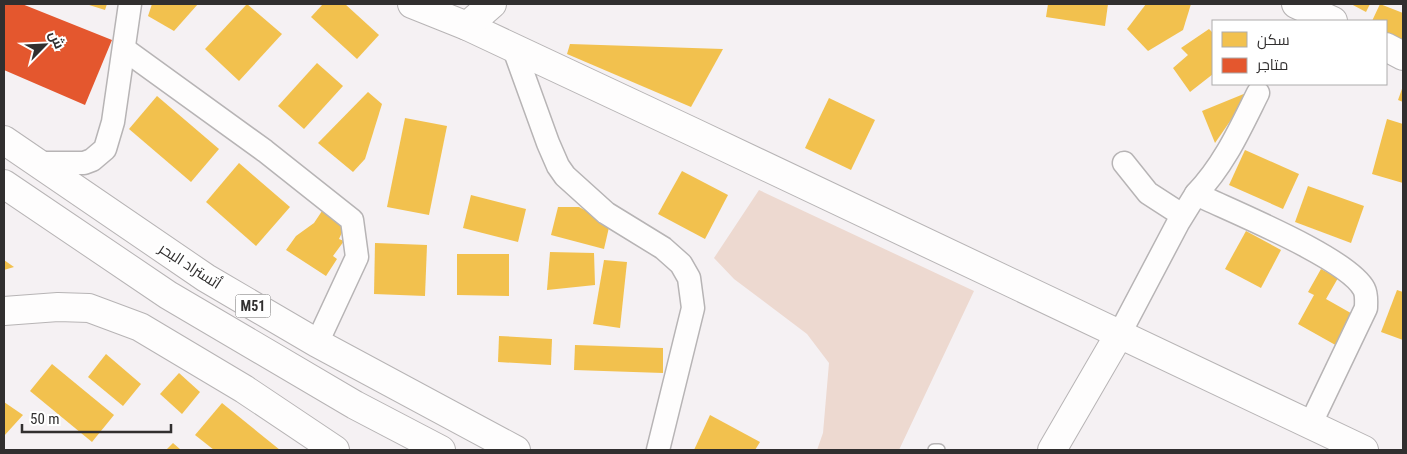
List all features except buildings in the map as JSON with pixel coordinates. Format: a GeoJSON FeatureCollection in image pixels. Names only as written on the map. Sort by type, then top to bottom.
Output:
{"type":"FeatureCollection","features":[{"type":"Feature","properties":{"kind":"main road"},"geometry":{"type":"LineString","coordinates":[[412,4],[467,26],[1311,423],[1364,450]]}},
{"type":"Feature","properties":{"kind":"main road"},"geometry":{"type":"LineString","coordinates":[[467,26],[492,4]]}},
{"type":"Feature","properties":{"kind":"main road"},"geometry":{"type":"LineString","coordinates":[[1296,4],[1331,20]]}},
{"type":"Feature","properties":{"kind":"main road"},"geometry":{"type":"LineString","coordinates":[[1387,48],[1403,56]]}},
{"type":"Feature","properties":{"kind":"main road","name":"أتستراد البحر"},"geometry":{"type":"LineString","coordinates":[[4,140],[206,278],[317,343],[516,450]]}},
{"type":"Feature","properties":{"kind":"main road","name":"M51"},"geometry":{"type":"LineString","coordinates":[[4,184],[177,300],[355,405],[441,450]]}},
{"type":"Feature","properties":{"kind":"main road"},"geometry":{"type":"LineString","coordinates":[[4,311],[58,307],[89,308],[140,327],[244,389],[335,450]]}},
{"type":"Feature","properties":{"kind":"main road"},"geometry":{"type":"LineString","coordinates":[[1052,450],[1120,333]]}},
{"type":"Feature","properties":{"kind":"street"},"geometry":{"type":"LineString","coordinates":[[36,163],[84,163],[92,160],[105,149],[113,122],[130,4]]}},
{"type":"Feature","properties":{"kind":"street"},"geometry":{"type":"LineString","coordinates":[[124,48],[265,151],[352,220],[357,257],[317,343]]}},
{"type":"Feature","properties":{"kind":"street"},"geometry":{"type":"LineString","coordinates":[[514,49],[548,143],[558,166],[565,176],[606,213],[662,248],[681,264],[689,278],[693,308],[658,450]]}},
{"type":"Feature","properties":{"kind":"street"},"geometry":{"type":"LineString","coordinates":[[1120,333],[1182,215],[1196,194],[1224,160],[1258,93]]}},
{"type":"Feature","properties":{"kind":"street"},"geometry":{"type":"LineString","coordinates":[[1124,163],[1148,193],[1182,215]]}},
{"type":"Feature","properties":{"kind":"street"},"geometry":{"type":"LineString","coordinates":[[1196,194],[1335,262],[1348,271],[1363,288],[1366,294],[1366,308],[1311,423]]}},
{"type":"Feature","properties":{"kind":"lane"},"geometry":{"type":"LineString","coordinates":[[934,450],[939,450]]}},
{"type":"Feature","properties":{"kind":"shaded area"},"geometry":{"type":"Polygon","coordinates":[[[759,190],[974,291],[899,450],[817,450],[823,433],[829,363],[807,334],[734,279],[714,258],[759,190]]]}}]}
